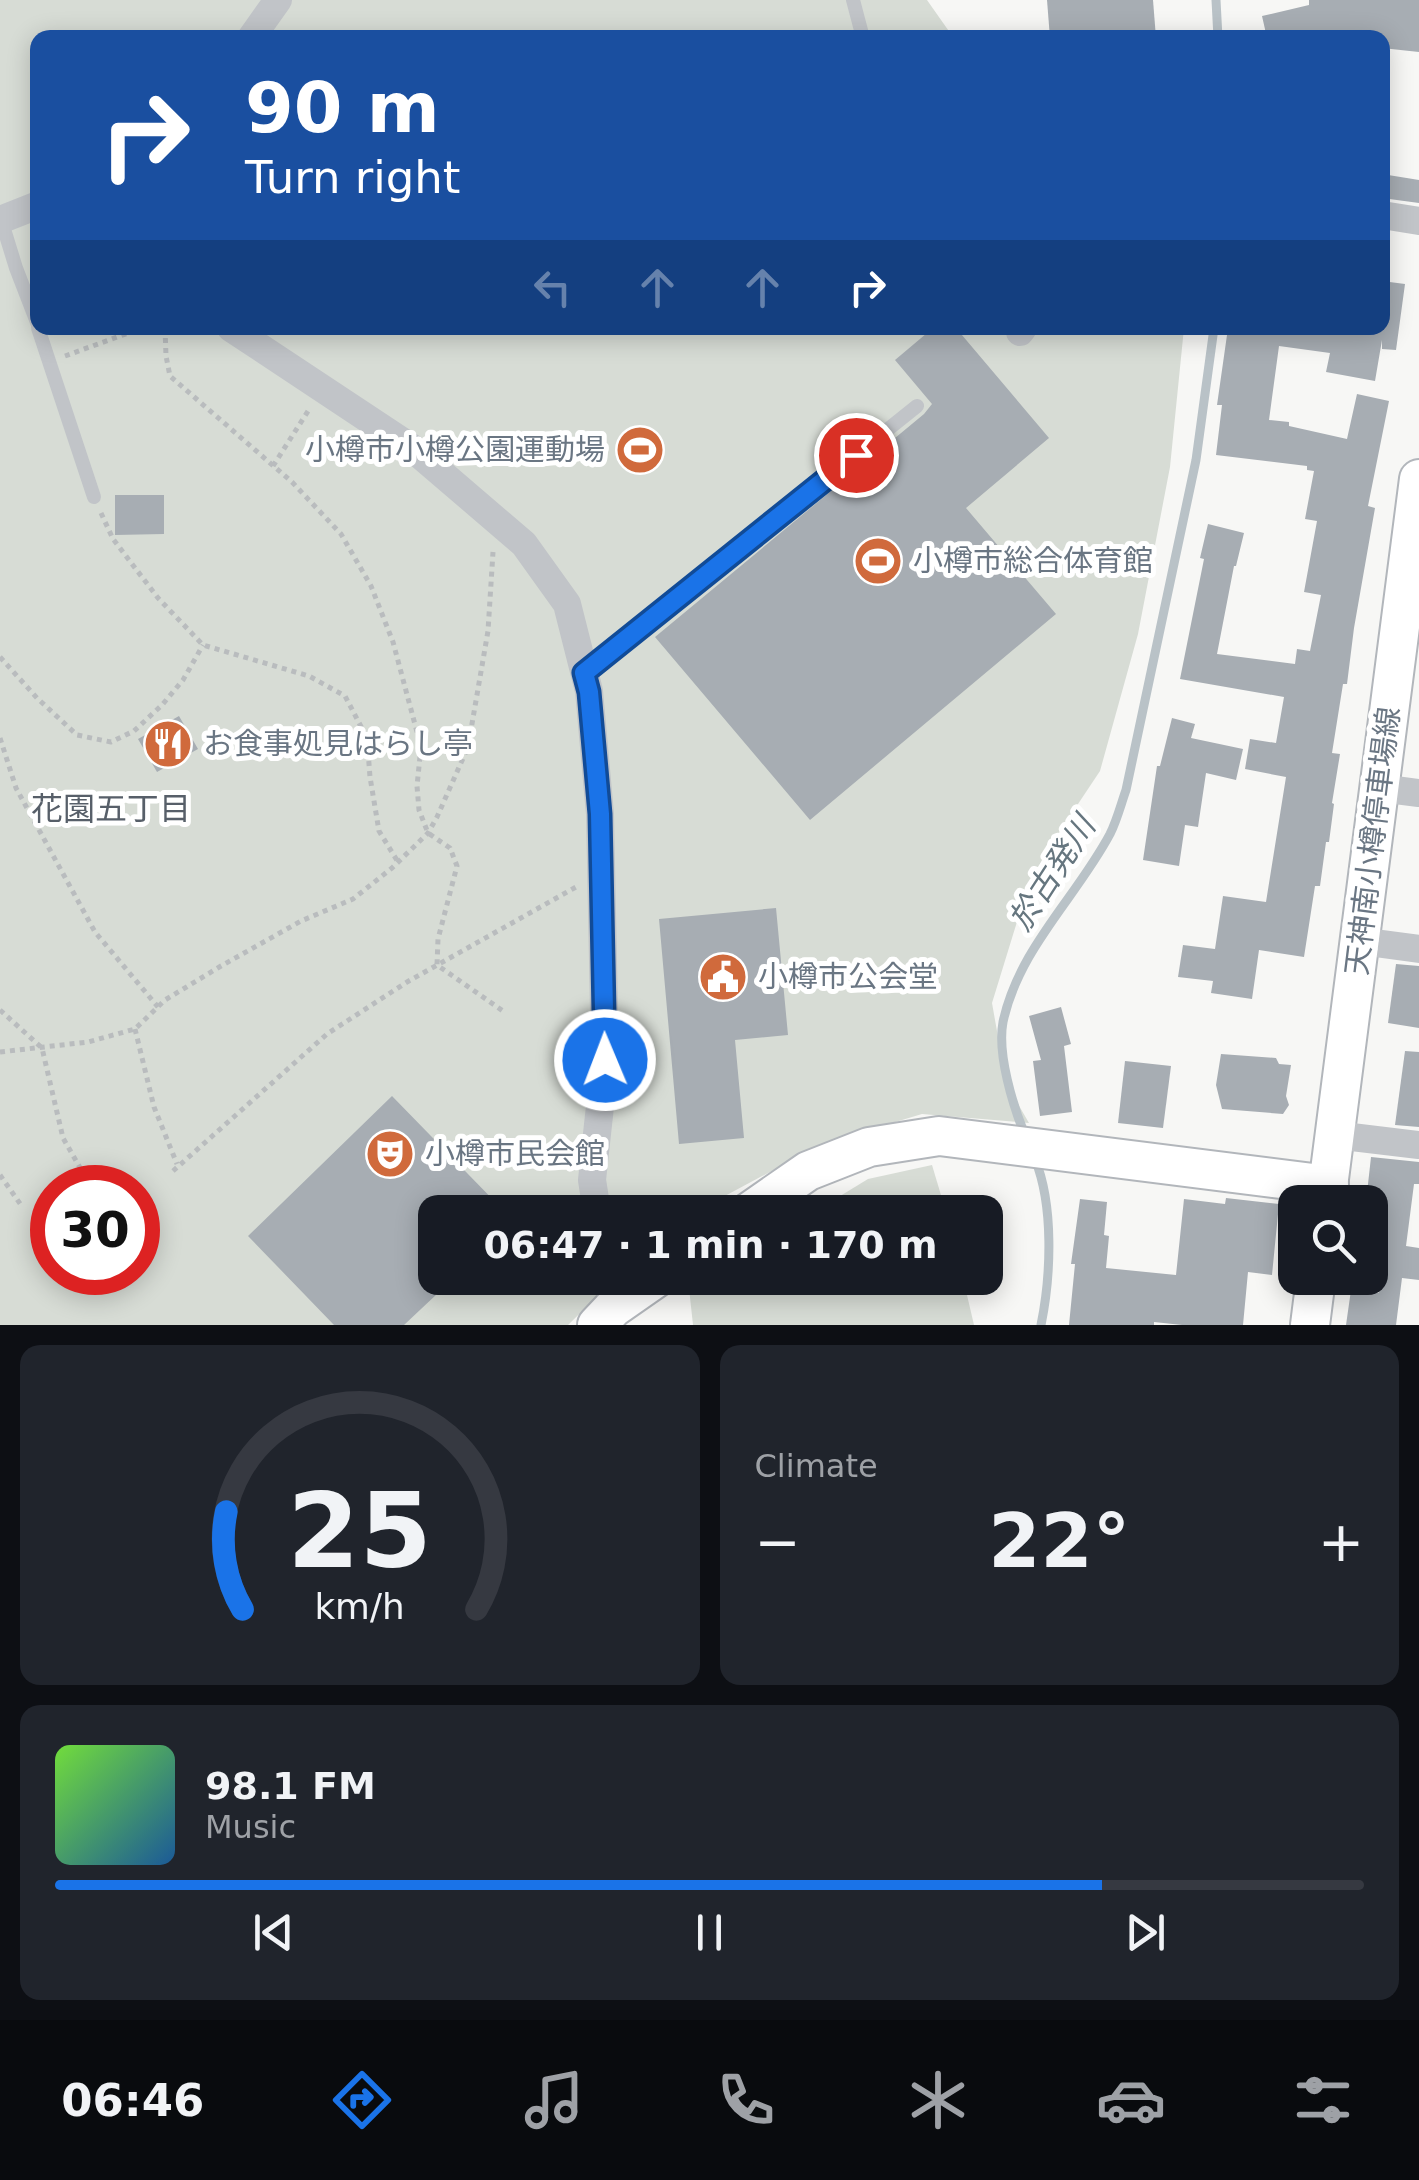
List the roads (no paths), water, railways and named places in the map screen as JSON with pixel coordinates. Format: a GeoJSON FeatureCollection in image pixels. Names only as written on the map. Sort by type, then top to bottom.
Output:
{"type":"FeatureCollection","features":[{"type":"Feature","properties":{"kind":"main road","name":"天神南小樽停車場線"},"geometry":{"type":"LineString","coordinates":[[1329,1185],[1380,788],[1410,618],[1419,478]]}},
{"type":"Feature","properties":{"kind":"main road"},"geometry":{"type":"LineString","coordinates":[[773,1195],[808,1171],[869,1147],[939,1136],[1070,1152],[1278,1186]]}},
{"type":"Feature","properties":{"kind":"main road"},"geometry":{"type":"LineString","coordinates":[[1310,1325],[1314,1295]]}},
{"type":"Feature","properties":{"kind":"street"},"geometry":{"type":"LineString","coordinates":[[257,30],[278,0]]}},
{"type":"Feature","properties":{"kind":"street"},"geometry":{"type":"LineString","coordinates":[[2,225],[30,210]]}},
{"type":"Feature","properties":{"kind":"street"},"geometry":{"type":"LineString","coordinates":[[1390,216],[1419,221]]}},
{"type":"Feature","properties":{"kind":"street"},"geometry":{"type":"LineString","coordinates":[[241,335],[412,448],[524,544],[567,604],[589,692],[600,814],[605,1060],[592,1180],[594,1195]]}},
{"type":"Feature","properties":{"kind":"street"},"geometry":{"type":"LineString","coordinates":[[1380,788],[1419,793]]}},
{"type":"Feature","properties":{"kind":"street"},"geometry":{"type":"LineString","coordinates":[[1360,941],[1419,949]]}},
{"type":"Feature","properties":{"kind":"street"},"geometry":{"type":"LineString","coordinates":[[1335,1135],[1419,1146]]}},
{"type":"Feature","properties":{"kind":"lane"},"geometry":{"type":"LineString","coordinates":[[853,0],[861,30]]}},
{"type":"Feature","properties":{"kind":"lane"},"geometry":{"type":"LineString","coordinates":[[2,225],[30,304]]}},
{"type":"Feature","properties":{"kind":"lane"},"geometry":{"type":"LineString","coordinates":[[41,335],[94,497]]}},
{"type":"Feature","properties":{"kind":"lane"},"geometry":{"type":"LineString","coordinates":[[584,673],[917,406]]}},
{"type":"Feature","properties":{"kind":"waterway","name":"於古発川"},"geometry":{"type":"LineString","coordinates":[[1216,0],[1218,30]]}},
{"type":"Feature","properties":{"kind":"waterway","name":"於古発川"},"geometry":{"type":"LineString","coordinates":[[1025,1135],[1004,1064],[1003,1022],[1022,970],[1110,834],[1126,790],[1196,460],[1213,335]]}},
{"type":"Feature","properties":{"kind":"waterway","name":"於古発川"},"geometry":{"type":"LineString","coordinates":[[1035,1159],[1045,1198],[1049,1241],[1041,1325]]}},
{"type":"Feature","properties":{"kind":"place","name":"小樽市小樽公園運動場"},"geometry":{"type":"Point","coordinates":[640,450]}},
{"type":"Feature","properties":{"kind":"place","name":"小樽市総合体育館"},"geometry":{"type":"Point","coordinates":[878,561]}},
{"type":"Feature","properties":{"kind":"place","name":"お食事処見はらし亭"},"geometry":{"type":"Point","coordinates":[168,744]}},
{"type":"Feature","properties":{"kind":"place","name":"小樽市公会堂"},"geometry":{"type":"Point","coordinates":[723,977]}},
{"type":"Feature","properties":{"kind":"place","name":"小樽市民会館"},"geometry":{"type":"Point","coordinates":[390,1154]}},
{"type":"Feature","properties":{"kind":"district","name":"花園五丁目"},"geometry":{"type":"Point","coordinates":[111,809]}}]}
